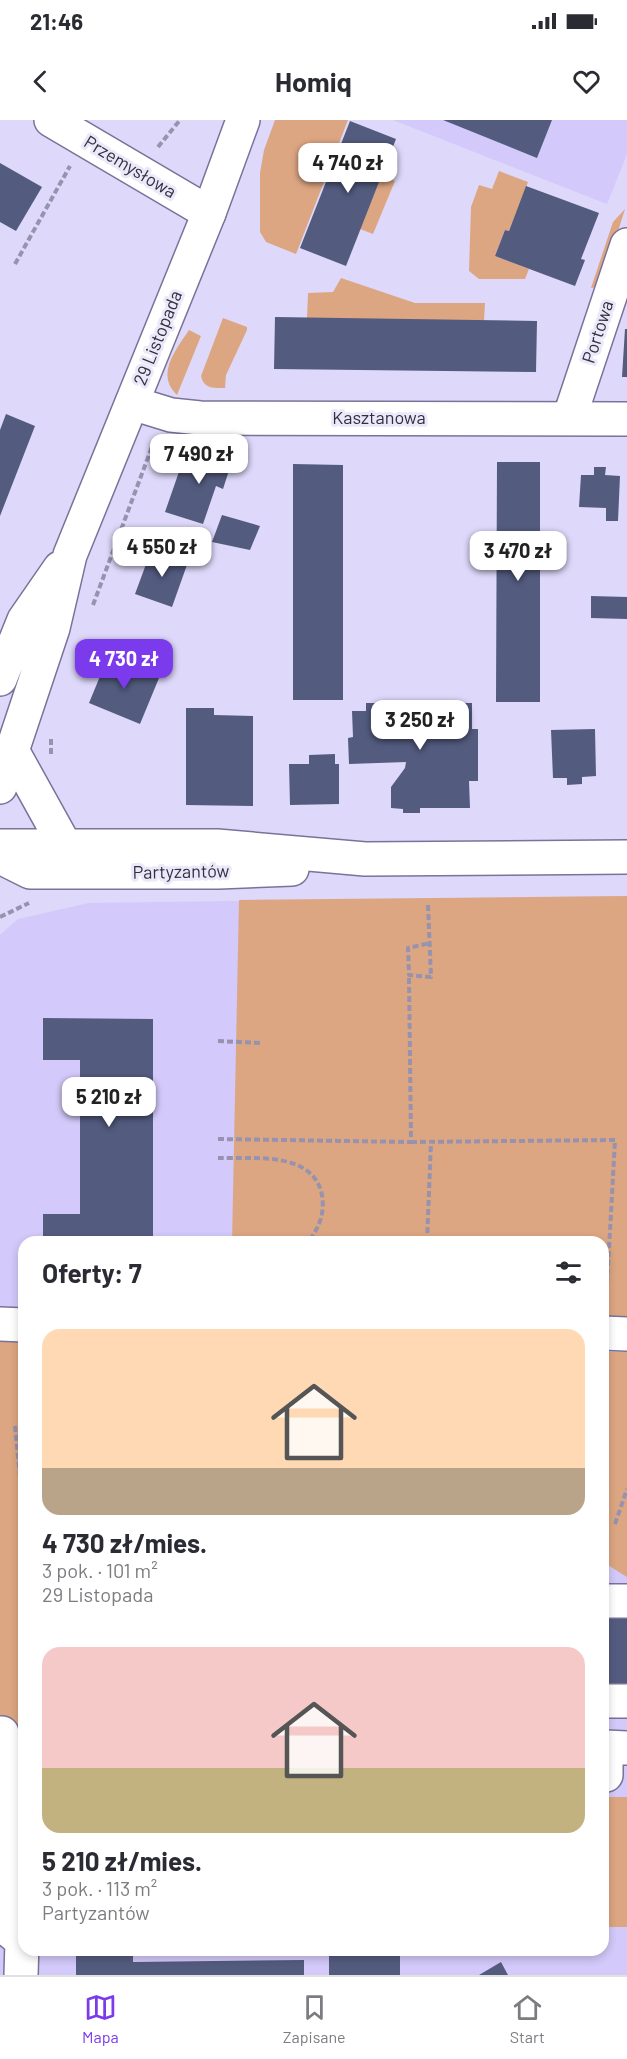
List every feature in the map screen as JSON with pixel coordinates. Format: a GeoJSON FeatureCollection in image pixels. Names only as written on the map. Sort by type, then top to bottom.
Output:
{"type":"FeatureCollection","features":[{"type":"Feature","properties":{"kind":"street","name":"Przemysłowa"},"geometry":{"type":"LineString","coordinates":[[51,120],[209,213]]}},
{"type":"Feature","properties":{"kind":"street","name":"29 Listopada"},"geometry":{"type":"LineString","coordinates":[[0,787],[14,752],[53,628],[70,555],[209,213],[243,120]]}},
{"type":"Feature","properties":{"kind":"street","name":"Portowa"},"geometry":{"type":"LineString","coordinates":[[569,419],[627,245]]}},
{"type":"Feature","properties":{"kind":"street","name":"Kasztanowa"},"geometry":{"type":"LineString","coordinates":[[132,403],[171,415],[200,418],[627,419]]}},
{"type":"Feature","properties":{"kind":"street","name":"29 Listopada"},"geometry":{"type":"LineString","coordinates":[[0,679],[24,620],[70,555]]}},
{"type":"Feature","properties":{"kind":"street"},"geometry":{"type":"LineString","coordinates":[[14,752],[64,844]]}},
{"type":"Feature","properties":{"kind":"street","name":"Partyzantów"},"geometry":{"type":"LineString","coordinates":[[0,846],[64,844],[217,846],[365,859],[627,857]]}},
{"type":"Feature","properties":{"kind":"street","name":"Partyzantów"},"geometry":{"type":"LineString","coordinates":[[0,857],[30,872],[260,870],[365,859]]}},
{"type":"Feature","properties":{"kind":"street"},"geometry":{"type":"LineString","coordinates":[[0,1324],[18,1325]]}},
{"type":"Feature","properties":{"kind":"street"},"geometry":{"type":"LineString","coordinates":[[609,1601],[627,1601]]}},
{"type":"Feature","properties":{"kind":"street"},"geometry":{"type":"LineString","coordinates":[[609,1701],[627,1701]]}},
{"type":"Feature","properties":{"kind":"street"},"geometry":{"type":"LineString","coordinates":[[9,1732],[7,1929],[18,1938]]}},
{"type":"Feature","properties":{"kind":"street"},"geometry":{"type":"LineString","coordinates":[[609,1747],[627,1748]]}},
{"type":"Feature","properties":{"kind":"street"},"geometry":{"type":"LineString","coordinates":[[21,1975],[22,1956]]}},
{"type":"Feature","properties":{"kind":"path"},"geometry":{"type":"LineString","coordinates":[[152,155],[180,120]]}},
{"type":"Feature","properties":{"kind":"path"},"geometry":{"type":"LineString","coordinates":[[15,264],[74,160]]}},
{"type":"Feature","properties":{"kind":"path"},"geometry":{"type":"LineString","coordinates":[[89,615],[153,444],[164,444]]}},
{"type":"Feature","properties":{"kind":"path"},"geometry":{"type":"LineString","coordinates":[[52,735],[52,759]]}},
{"type":"Feature","properties":{"kind":"path"},"geometry":{"type":"LineString","coordinates":[[409,975],[431,977],[428,905]]}},
{"type":"Feature","properties":{"kind":"path"},"geometry":{"type":"LineString","coordinates":[[411,1142],[408,948],[430,943]]}},
{"type":"Feature","properties":{"kind":"path"},"geometry":{"type":"LineString","coordinates":[[218,1041],[260,1043]]}},
{"type":"Feature","properties":{"kind":"path"},"geometry":{"type":"LineString","coordinates":[[218,1139],[411,1142],[615,1140],[611,1334]]}},
{"type":"Feature","properties":{"kind":"path"},"geometry":{"type":"LineString","coordinates":[[427,1236],[431,1142]]}},
{"type":"Feature","properties":{"kind":"path"},"geometry":{"type":"LineString","coordinates":[[218,1158],[278,1160],[305,1169],[316,1181],[324,1208],[319,1227],[312,1236]]}},
{"type":"Feature","properties":{"kind":"path"},"geometry":{"type":"LineString","coordinates":[[15,1426],[18,1457]]}},
{"type":"Feature","properties":{"kind":"path"},"geometry":{"type":"LineString","coordinates":[[615,1524],[627,1489]]}},
{"type":"Feature","properties":{"kind":"shaded area"},"geometry":{"type":"Polygon","coordinates":[[[275,120],[348,120],[296,254],[266,242],[260,232],[260,173],[264,150],[275,120]]]}},
{"type":"Feature","properties":{"kind":"shaded area"},"geometry":{"type":"Polygon","coordinates":[[[393,120],[627,120],[627,154],[607,204],[393,120]]]}},
{"type":"Feature","properties":{"kind":"shaded area"},"geometry":{"type":"Polygon","coordinates":[[[499,171],[528,182],[509,231],[505,230],[495,256],[529,269],[525,279],[479,279],[469,271],[471,207],[479,185],[492,189],[499,171]]]}},
{"type":"Feature","properties":{"kind":"shaded area"},"geometry":{"type":"Polygon","coordinates":[[[382,175],[395,181],[373,234],[360,229],[382,175]]]}},
{"type":"Feature","properties":{"kind":"shaded area"},"geometry":{"type":"Polygon","coordinates":[[[625,209],[603,280],[598,287],[591,288],[613,222],[625,209]]]}},
{"type":"Feature","properties":{"kind":"shaded area"},"geometry":{"type":"Polygon","coordinates":[[[341,278],[415,303],[485,303],[484,321],[307,318],[308,293],[333,292],[341,278]]]}},
{"type":"Feature","properties":{"kind":"shaded area"},"geometry":{"type":"Polygon","coordinates":[[[223,318],[247,327],[247,330],[226,375],[225,388],[213,388],[204,383],[201,376],[223,318]]]}},
{"type":"Feature","properties":{"kind":"shaded area"},"geometry":{"type":"Polygon","coordinates":[[[189,330],[201,336],[177,395],[168,379],[168,370],[174,354],[189,330]]]}},
{"type":"Feature","properties":{"kind":"shaded area"},"geometry":{"type":"Polygon","coordinates":[[[627,896],[627,1975],[0,1975],[0,935],[18,919],[89,903],[627,896]]]}},
{"type":"Feature","properties":{"kind":"shaded area"},"geometry":{"type":"Polygon","coordinates":[[[627,896],[627,1323],[609,1323],[609,1236],[232,1236],[239,900],[627,896]]]}},
{"type":"Feature","properties":{"kind":"shaded area"},"geometry":{"type":"Polygon","coordinates":[[[0,1336],[18,1336],[18,1893],[0,1889],[0,1336]]]}},
{"type":"Feature","properties":{"kind":"shaded area"},"geometry":{"type":"Polygon","coordinates":[[[609,1352],[627,1352],[627,1577],[609,1566],[609,1352]]]}},
{"type":"Feature","properties":{"kind":"shaded area"},"geometry":{"type":"Polygon","coordinates":[[[609,1797],[627,1797],[627,1927],[609,1927],[609,1797]]]}},
{"type":"Feature","properties":{"kind":"building"},"geometry":{"type":"Polygon","coordinates":[[[443,120],[552,120],[537,158],[443,120]]]}},
{"type":"Feature","properties":{"kind":"building"},"geometry":{"type":"Polygon","coordinates":[[[350,121],[396,139],[346,266],[300,248],[350,121]]]}},
{"type":"Feature","properties":{"kind":"building"},"geometry":{"type":"Polygon","coordinates":[[[0,163],[42,187],[16,231],[0,222],[0,163]]]}},
{"type":"Feature","properties":{"kind":"building"},"geometry":{"type":"Polygon","coordinates":[[[526,186],[599,213],[581,259],[585,260],[575,286],[495,256],[505,230],[509,231],[526,186]]]}},
{"type":"Feature","properties":{"kind":"building"},"geometry":{"type":"Polygon","coordinates":[[[275,317],[537,321],[536,372],[274,369],[275,317]]]}},
{"type":"Feature","properties":{"kind":"building"},"geometry":{"type":"Polygon","coordinates":[[[625,329],[627,329],[627,377],[622,377],[625,329]]]}},
{"type":"Feature","properties":{"kind":"building"},"geometry":{"type":"Polygon","coordinates":[[[6,414],[35,426],[0,516],[0,430],[6,414]]]}},
{"type":"Feature","properties":{"kind":"building"},"geometry":{"type":"Polygon","coordinates":[[[205,445],[234,455],[223,489],[216,486],[203,524],[165,512],[181,466],[196,472],[205,445]]]}},
{"type":"Feature","properties":{"kind":"building"},"geometry":{"type":"Polygon","coordinates":[[[497,462],[540,462],[540,702],[496,702],[497,462]]]}},
{"type":"Feature","properties":{"kind":"building"},"geometry":{"type":"Polygon","coordinates":[[[293,464],[343,465],[343,700],[293,700],[293,464]]]}},
{"type":"Feature","properties":{"kind":"building"},"geometry":{"type":"Polygon","coordinates":[[[594,467],[606,467],[605,475],[620,476],[618,521],[606,521],[606,508],[579,507],[581,475],[594,475],[594,467]]]}},
{"type":"Feature","properties":{"kind":"building"},"geometry":{"type":"Polygon","coordinates":[[[222,515],[260,526],[250,550],[212,542],[222,515]]]}},
{"type":"Feature","properties":{"kind":"building"},"geometry":{"type":"Polygon","coordinates":[[[152,548],[188,562],[172,607],[135,594],[152,548]]]}},
{"type":"Feature","properties":{"kind":"building"},"geometry":{"type":"Polygon","coordinates":[[[591,596],[627,597],[627,619],[591,618],[591,596]]]}},
{"type":"Feature","properties":{"kind":"building"},"geometry":{"type":"Polygon","coordinates":[[[108,657],[159,678],[140,724],[89,703],[108,657]]]}},
{"type":"Feature","properties":{"kind":"building"},"geometry":{"type":"Polygon","coordinates":[[[366,703],[472,703],[472,729],[478,729],[478,781],[469,781],[470,808],[420,808],[420,813],[403,813],[403,809],[391,808],[391,787],[405,768],[406,762],[349,764],[348,738],[353,737],[352,711],[366,711],[366,703]]]}},
{"type":"Feature","properties":{"kind":"building"},"geometry":{"type":"Polygon","coordinates":[[[186,708],[214,708],[214,715],[253,716],[253,806],[186,805],[186,708]]]}},
{"type":"Feature","properties":{"kind":"building"},"geometry":{"type":"Polygon","coordinates":[[[595,729],[596,776],[582,777],[582,784],[567,785],[567,778],[553,778],[551,730],[595,729]]]}},
{"type":"Feature","properties":{"kind":"building"},"geometry":{"type":"Polygon","coordinates":[[[335,754],[335,764],[339,764],[339,804],[290,805],[289,764],[309,764],[309,755],[335,754]]]}},
{"type":"Feature","properties":{"kind":"building"},"geometry":{"type":"Polygon","coordinates":[[[43,1018],[153,1019],[153,1236],[43,1236],[43,1214],[80,1214],[80,1060],[43,1060],[43,1018]]]}},
{"type":"Feature","properties":{"kind":"building"},"geometry":{"type":"Polygon","coordinates":[[[609,1615],[627,1616],[627,1692],[609,1692],[609,1615]]]}},
{"type":"Feature","properties":{"kind":"building"},"geometry":{"type":"Polygon","coordinates":[[[76,1956],[133,1956],[133,1962],[304,1960],[304,1975],[76,1975],[76,1956]]]}},
{"type":"Feature","properties":{"kind":"building"},"geometry":{"type":"Polygon","coordinates":[[[329,1956],[400,1956],[400,1975],[329,1975],[329,1956]]]}},
{"type":"Feature","properties":{"kind":"building"},"geometry":{"type":"Polygon","coordinates":[[[501,1962],[508,1975],[479,1975],[501,1962]]]}}]}
